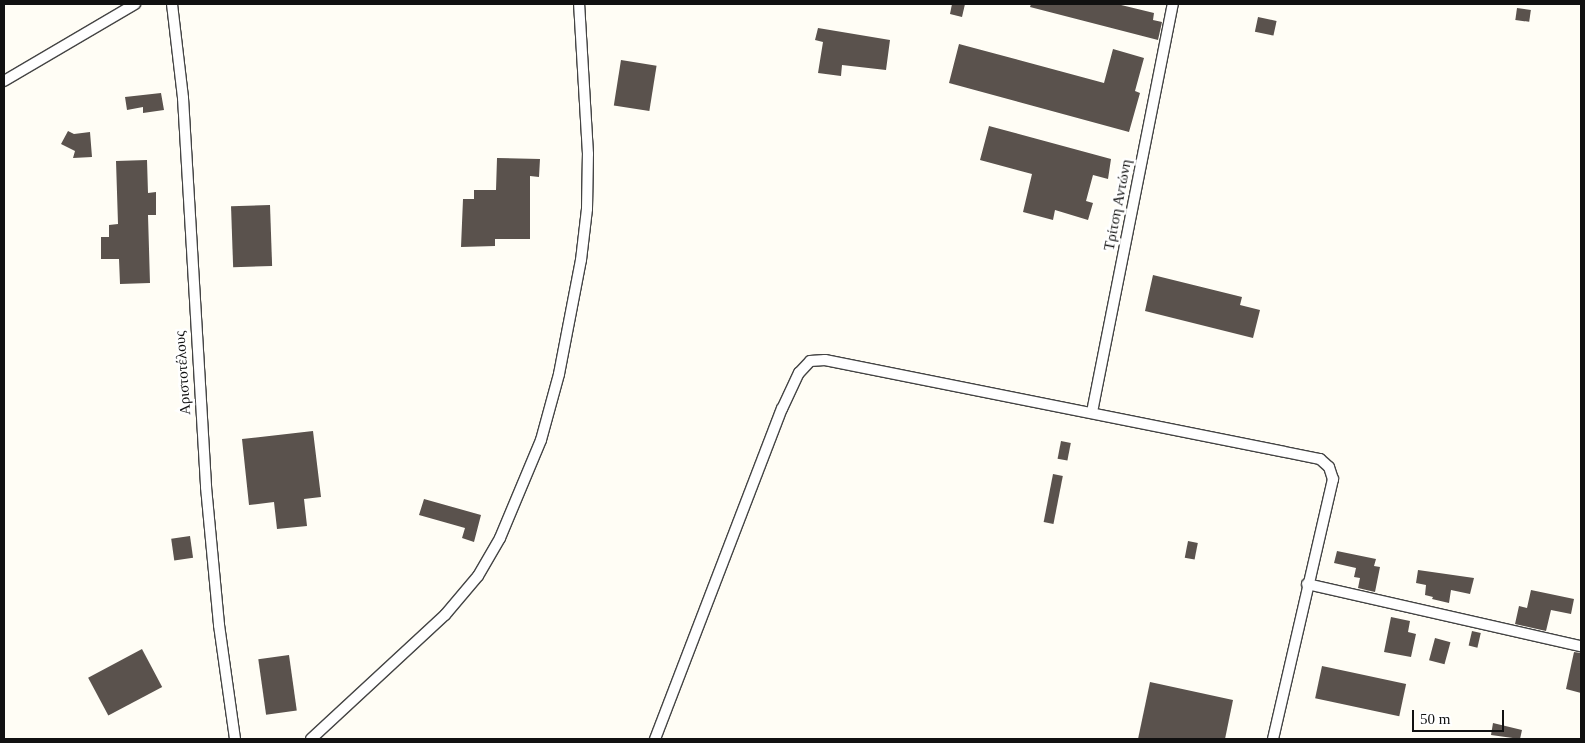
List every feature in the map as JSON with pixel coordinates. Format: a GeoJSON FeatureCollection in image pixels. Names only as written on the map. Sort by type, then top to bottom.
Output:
{"type":"FeatureCollection","features":[{"type":"Feature","properties":{"kind":"street"},"geometry":{"type":"LineString","coordinates":[[4,81],[135,4]]}},
{"type":"Feature","properties":{"kind":"street","name":"Αριστοτέλους"},"geometry":{"type":"LineString","coordinates":[[172,4],[183,98],[206,487],[219,625],[235,739]]}},
{"type":"Feature","properties":{"kind":"street"},"geometry":{"type":"LineString","coordinates":[[311,739],[445,614],[478,576],[500,538],[541,440],[559,374],[581,260],[587,209],[588,154],[579,4]]}},
{"type":"Feature","properties":{"kind":"street","name":"Τρίτση Αντώνη"},"geometry":{"type":"LineString","coordinates":[[1092,412],[1173,4]]}},
{"type":"Feature","properties":{"kind":"street"},"geometry":{"type":"LineString","coordinates":[[655,739],[779,418],[799,373],[810,362],[825,360],[1001,398],[1092,412],[1320,459],[1329,467],[1332,479],[1273,739]]}},
{"type":"Feature","properties":{"kind":"street"},"geometry":{"type":"LineString","coordinates":[[1307,584],[1581,646]]}},
{"type":"Feature","properties":{"kind":"building"},"geometry":{"type":"Polygon","coordinates":[[[952,4],[965,4],[962,17],[950,14],[952,4]]]}},
{"type":"Feature","properties":{"kind":"building"},"geometry":{"type":"Polygon","coordinates":[[[1031,4],[1117,4],[1154,13],[1153,20],[1162,22],[1158,40],[1030,7],[1031,4]]]}},
{"type":"Feature","properties":{"kind":"building"},"geometry":{"type":"Polygon","coordinates":[[[1517,8],[1531,10],[1529,22],[1515,20],[1517,8]]]}},
{"type":"Feature","properties":{"kind":"building"},"geometry":{"type":"Polygon","coordinates":[[[1258,17],[1277,21],[1273,36],[1255,32],[1258,17]]]}},
{"type":"Feature","properties":{"kind":"building"},"geometry":{"type":"Polygon","coordinates":[[[818,28],[890,40],[886,70],[842,65],[841,76],[818,73],[823,42],[815,40],[818,28]]]}},
{"type":"Feature","properties":{"kind":"building"},"geometry":{"type":"Polygon","coordinates":[[[959,44],[1104,83],[1113,49],[1144,58],[1135,91],[1140,93],[1129,132],[949,83],[959,44]]]}},
{"type":"Feature","properties":{"kind":"building"},"geometry":{"type":"Polygon","coordinates":[[[621,60],[657,66],[649,111],[614,105],[621,60]]]}},
{"type":"Feature","properties":{"kind":"building"},"geometry":{"type":"Polygon","coordinates":[[[161,93],[164,110],[143,113],[143,107],[127,110],[125,97],[161,93]]]}},
{"type":"Feature","properties":{"kind":"building"},"geometry":{"type":"Polygon","coordinates":[[[989,126],[1111,159],[1108,179],[1093,175],[1086,201],[1093,203],[1088,220],[1055,210],[1053,220],[1023,212],[1032,174],[980,160],[989,126]]]}},
{"type":"Feature","properties":{"kind":"building"},"geometry":{"type":"Polygon","coordinates":[[[68,131],[74,134],[90,132],[92,157],[73,158],[75,151],[61,144],[68,131]]]}},
{"type":"Feature","properties":{"kind":"building"},"geometry":{"type":"Polygon","coordinates":[[[497,158],[540,159],[539,177],[530,176],[530,239],[495,239],[495,246],[461,247],[463,199],[474,199],[474,190],[496,190],[497,158]]]}},
{"type":"Feature","properties":{"kind":"building"},"geometry":{"type":"Polygon","coordinates":[[[147,160],[148,193],[156,192],[156,215],[148,215],[150,283],[120,284],[119,259],[101,259],[101,237],[109,237],[109,225],[118,224],[116,161],[147,160]]]}},
{"type":"Feature","properties":{"kind":"building"},"geometry":{"type":"Polygon","coordinates":[[[270,205],[272,266],[233,267],[231,206],[270,205]]]}},
{"type":"Feature","properties":{"kind":"building"},"geometry":{"type":"Polygon","coordinates":[[[1153,275],[1242,297],[1240,305],[1260,310],[1253,338],[1145,311],[1153,275]]]}},
{"type":"Feature","properties":{"kind":"building"},"geometry":{"type":"Polygon","coordinates":[[[313,431],[321,497],[304,499],[307,526],[277,529],[274,502],[249,505],[242,439],[313,431]]]}},
{"type":"Feature","properties":{"kind":"building"},"geometry":{"type":"Polygon","coordinates":[[[1061,441],[1071,443],[1067,461],[1058,459],[1061,441]]]}},
{"type":"Feature","properties":{"kind":"building"},"geometry":{"type":"Polygon","coordinates":[[[1053,474],[1063,476],[1053,524],[1044,522],[1053,474]]]}},
{"type":"Feature","properties":{"kind":"building"},"geometry":{"type":"Polygon","coordinates":[[[424,499],[481,515],[474,542],[462,538],[465,528],[419,515],[424,499]]]}},
{"type":"Feature","properties":{"kind":"building"},"geometry":{"type":"Polygon","coordinates":[[[190,536],[193,558],[174,560],[171,539],[190,536]]]}},
{"type":"Feature","properties":{"kind":"building"},"geometry":{"type":"Polygon","coordinates":[[[1188,541],[1198,543],[1195,560],[1185,558],[1188,541]]]}},
{"type":"Feature","properties":{"kind":"building"},"geometry":{"type":"Polygon","coordinates":[[[1337,551],[1376,559],[1374,566],[1380,567],[1375,592],[1358,588],[1360,578],[1354,577],[1356,568],[1334,563],[1337,551]]]}},
{"type":"Feature","properties":{"kind":"building"},"geometry":{"type":"Polygon","coordinates":[[[1418,570],[1474,578],[1470,594],[1451,590],[1449,603],[1432,599],[1433,597],[1425,595],[1426,585],[1416,583],[1418,570]]]}},
{"type":"Feature","properties":{"kind":"building"},"geometry":{"type":"Polygon","coordinates":[[[1531,590],[1574,599],[1571,614],[1551,610],[1546,631],[1515,624],[1519,606],[1527,608],[1531,590]]]}},
{"type":"Feature","properties":{"kind":"building"},"geometry":{"type":"Polygon","coordinates":[[[1391,617],[1410,621],[1408,632],[1416,634],[1411,657],[1384,652],[1391,617]]]}},
{"type":"Feature","properties":{"kind":"building"},"geometry":{"type":"Polygon","coordinates":[[[1472,631],[1481,633],[1477,648],[1469,646],[1472,631]]]}},
{"type":"Feature","properties":{"kind":"building"},"geometry":{"type":"Polygon","coordinates":[[[1435,638],[1450,642],[1445,664],[1429,660],[1435,638]]]}},
{"type":"Feature","properties":{"kind":"building"},"geometry":{"type":"Polygon","coordinates":[[[142,649],[162,687],[108,716],[88,678],[142,649]]]}},
{"type":"Feature","properties":{"kind":"building"},"geometry":{"type":"Polygon","coordinates":[[[1574,652],[1581,653],[1581,693],[1566,689],[1574,652]]]}},
{"type":"Feature","properties":{"kind":"building"},"geometry":{"type":"Polygon","coordinates":[[[289,655],[297,710],[266,715],[258,659],[289,655]]]}},
{"type":"Feature","properties":{"kind":"building"},"geometry":{"type":"Polygon","coordinates":[[[1322,666],[1406,684],[1399,716],[1315,698],[1322,666]]]}},
{"type":"Feature","properties":{"kind":"building"},"geometry":{"type":"Polygon","coordinates":[[[1150,682],[1233,700],[1225,739],[1138,739],[1150,682]]]}},
{"type":"Feature","properties":{"kind":"building"},"geometry":{"type":"Polygon","coordinates":[[[1493,723],[1522,730],[1520,739],[1491,735],[1493,723]]]}}]}
